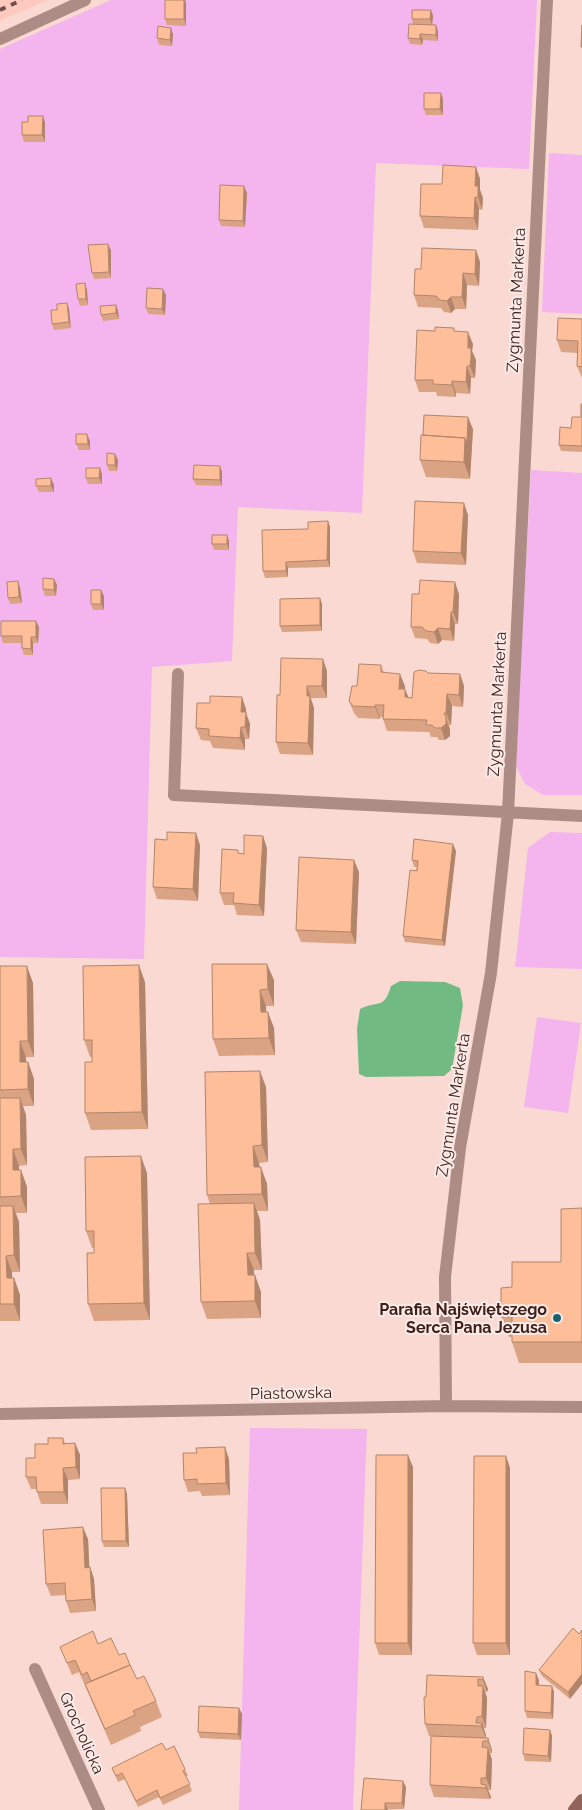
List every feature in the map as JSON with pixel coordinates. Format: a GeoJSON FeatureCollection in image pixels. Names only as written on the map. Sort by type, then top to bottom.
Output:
{"type":"FeatureCollection","features":[{"type":"Feature","properties":{"kind":"street"},"geometry":{"type":"LineString","coordinates":[[0,39],[85,0]]}},
{"type":"Feature","properties":{"kind":"street","name":"Zygmunta Markerta"},"geometry":{"type":"LineString","coordinates":[[446,1406],[445,1277],[460,1148],[491,973],[508,813],[546,0]]}},
{"type":"Feature","properties":{"kind":"street"},"geometry":{"type":"LineString","coordinates":[[178,674],[174,796],[582,816]]}},
{"type":"Feature","properties":{"kind":"street","name":"Piastowska"},"geometry":{"type":"LineString","coordinates":[[0,1414],[446,1406],[582,1407]]}},
{"type":"Feature","properties":{"kind":"street","name":"Grocholicka"},"geometry":{"type":"LineString","coordinates":[[35,1669],[99,1810]]}},
{"type":"Feature","properties":{"kind":"street"},"geometry":{"type":"LineString","coordinates":[[574,1810],[582,1800]]}},
{"type":"Feature","properties":{"kind":"shaded area"},"geometry":{"type":"Polygon","coordinates":[[[0,0],[48,0],[0,21],[0,0]]]}},
{"type":"Feature","properties":{"kind":"shaded area"},"geometry":{"type":"Polygon","coordinates":[[[111,0],[537,0],[529,169],[376,163],[362,513],[238,507],[232,661],[152,667],[144,959],[0,957],[0,49],[111,0]]]}},
{"type":"Feature","properties":{"kind":"shaded area"},"geometry":{"type":"Polygon","coordinates":[[[549,153],[582,155],[582,314],[542,312],[549,153]]]}},
{"type":"Feature","properties":{"kind":"shaded area"},"geometry":{"type":"Polygon","coordinates":[[[531,470],[582,473],[582,795],[543,795],[525,784],[516,766],[531,470]]]}},
{"type":"Feature","properties":{"kind":"shaded area"},"geometry":{"type":"Polygon","coordinates":[[[550,832],[582,833],[582,969],[515,967],[528,848],[550,832]]]}},
{"type":"Feature","properties":{"kind":"shaded area"},"geometry":{"type":"Polygon","coordinates":[[[400,981],[445,982],[460,988],[463,1005],[452,1069],[444,1076],[366,1077],[359,1074],[357,1029],[360,1009],[383,1001],[391,986],[400,981]]]}},
{"type":"Feature","properties":{"kind":"shaded area"},"geometry":{"type":"Polygon","coordinates":[[[537,1017],[581,1023],[568,1113],[524,1107],[537,1017]]]}},
{"type":"Feature","properties":{"kind":"shaded area"},"geometry":{"type":"Polygon","coordinates":[[[250,1428],[367,1429],[353,1810],[239,1810],[250,1428]]]}},
{"type":"Feature","properties":{"kind":"building"},"geometry":{"type":"Polygon","coordinates":[[[165,0],[184,0],[184,19],[165,19],[165,0]]]}},
{"type":"Feature","properties":{"kind":"building"},"geometry":{"type":"Polygon","coordinates":[[[412,10],[431,10],[430,19],[412,19],[412,10]]]}},
{"type":"Feature","properties":{"kind":"building"},"geometry":{"type":"Polygon","coordinates":[[[409,24],[436,25],[436,35],[420,34],[420,39],[408,38],[409,24]]]}},
{"type":"Feature","properties":{"kind":"building"},"geometry":{"type":"Polygon","coordinates":[[[158,26],[171,28],[170,40],[157,38],[158,26]]]}},
{"type":"Feature","properties":{"kind":"building"},"geometry":{"type":"Polygon","coordinates":[[[424,93],[441,93],[440,109],[424,109],[424,93]]]}},
{"type":"Feature","properties":{"kind":"building"},"geometry":{"type":"Polygon","coordinates":[[[28,116],[43,116],[42,135],[22,135],[22,122],[28,122],[28,116]]]}},
{"type":"Feature","properties":{"kind":"building"},"geometry":{"type":"Polygon","coordinates":[[[443,165],[476,167],[475,186],[478,186],[478,198],[475,197],[474,218],[420,216],[421,184],[442,184],[443,165]]]}},
{"type":"Feature","properties":{"kind":"building"},"geometry":{"type":"Polygon","coordinates":[[[220,185],[244,186],[243,221],[219,220],[220,185]]]}},
{"type":"Feature","properties":{"kind":"building"},"geometry":{"type":"Polygon","coordinates":[[[108,244],[109,272],[92,273],[88,245],[108,244]]]}},
{"type":"Feature","properties":{"kind":"building"},"geometry":{"type":"Polygon","coordinates":[[[422,248],[476,250],[475,274],[463,273],[462,297],[451,297],[447,301],[440,300],[436,296],[414,295],[415,269],[421,269],[422,248]]]}},
{"type":"Feature","properties":{"kind":"building"},"geometry":{"type":"Polygon","coordinates":[[[85,283],[86,299],[78,299],[76,284],[85,283]]]}},
{"type":"Feature","properties":{"kind":"building"},"geometry":{"type":"Polygon","coordinates":[[[147,288],[163,289],[162,309],[146,308],[147,288]]]}},
{"type":"Feature","properties":{"kind":"building"},"geometry":{"type":"Polygon","coordinates":[[[67,303],[69,322],[52,324],[51,310],[57,310],[57,304],[67,303]]]}},
{"type":"Feature","properties":{"kind":"building"},"geometry":{"type":"Polygon","coordinates":[[[116,305],[116,313],[101,315],[100,306],[116,305]]]}},
{"type":"Feature","properties":{"kind":"building"},"geometry":{"type":"Polygon","coordinates":[[[558,318],[582,319],[582,367],[577,366],[578,341],[557,340],[558,318]]]}},
{"type":"Feature","properties":{"kind":"building"},"geometry":{"type":"Polygon","coordinates":[[[435,327],[454,328],[454,331],[468,332],[468,348],[471,348],[471,358],[470,366],[467,366],[466,382],[452,381],[452,385],[433,384],[433,380],[415,380],[417,330],[435,331],[435,327]]]}},
{"type":"Feature","properties":{"kind":"building"},"geometry":{"type":"Polygon","coordinates":[[[581,404],[582,446],[559,445],[560,427],[571,428],[572,417],[581,417],[581,404]]]}},
{"type":"Feature","properties":{"kind":"building"},"geometry":{"type":"Polygon","coordinates":[[[424,415],[468,417],[467,442],[465,438],[423,435],[424,415]]]}},
{"type":"Feature","properties":{"kind":"building"},"geometry":{"type":"Polygon","coordinates":[[[76,434],[87,434],[88,444],[76,444],[76,434]]]}},
{"type":"Feature","properties":{"kind":"building"},"geometry":{"type":"Polygon","coordinates":[[[421,435],[465,438],[464,462],[420,460],[421,435]]]}},
{"type":"Feature","properties":{"kind":"building"},"geometry":{"type":"Polygon","coordinates":[[[107,453],[115,454],[115,465],[107,465],[107,453]]]}},
{"type":"Feature","properties":{"kind":"building"},"geometry":{"type":"Polygon","coordinates":[[[194,465],[220,466],[220,480],[193,479],[194,465]]]}},
{"type":"Feature","properties":{"kind":"building"},"geometry":{"type":"Polygon","coordinates":[[[86,468],[100,468],[99,478],[86,478],[86,468]]]}},
{"type":"Feature","properties":{"kind":"building"},"geometry":{"type":"Polygon","coordinates":[[[51,478],[51,486],[36,486],[36,479],[51,478]]]}},
{"type":"Feature","properties":{"kind":"building"},"geometry":{"type":"Polygon","coordinates":[[[415,501],[464,503],[461,553],[413,551],[415,501]]]}},
{"type":"Feature","properties":{"kind":"building"},"geometry":{"type":"Polygon","coordinates":[[[328,521],[327,560],[286,562],[286,571],[263,571],[262,530],[308,529],[308,522],[328,521]]]}},
{"type":"Feature","properties":{"kind":"building"},"geometry":{"type":"Polygon","coordinates":[[[212,535],[227,535],[227,544],[212,544],[212,535]]]}},
{"type":"Feature","properties":{"kind":"building"},"geometry":{"type":"Polygon","coordinates":[[[43,578],[54,579],[54,590],[43,589],[43,578]]]}},
{"type":"Feature","properties":{"kind":"building"},"geometry":{"type":"Polygon","coordinates":[[[420,580],[455,582],[450,629],[438,628],[434,632],[426,631],[422,627],[411,627],[412,594],[419,594],[420,580]]]}},
{"type":"Feature","properties":{"kind":"building"},"geometry":{"type":"Polygon","coordinates":[[[18,581],[19,597],[8,598],[7,582],[18,581]]]}},
{"type":"Feature","properties":{"kind":"building"},"geometry":{"type":"Polygon","coordinates":[[[91,590],[101,590],[101,604],[91,604],[91,590]]]}},
{"type":"Feature","properties":{"kind":"building"},"geometry":{"type":"Polygon","coordinates":[[[320,598],[320,625],[280,626],[280,599],[320,598]]]}},
{"type":"Feature","properties":{"kind":"building"},"geometry":{"type":"Polygon","coordinates":[[[1,621],[36,621],[36,637],[31,637],[31,649],[22,648],[22,636],[1,636],[1,621]]]}},
{"type":"Feature","properties":{"kind":"building"},"geometry":{"type":"Polygon","coordinates":[[[281,658],[323,659],[322,686],[307,686],[307,696],[310,696],[308,743],[276,742],[277,695],[280,695],[281,658]]]}},
{"type":"Feature","properties":{"kind":"building"},"geometry":{"type":"Polygon","coordinates":[[[359,664],[381,665],[381,672],[400,674],[399,689],[405,689],[405,697],[412,698],[414,672],[419,670],[428,673],[460,674],[459,695],[447,694],[446,713],[444,713],[446,724],[441,728],[435,728],[432,725],[426,725],[427,720],[383,719],[384,705],[375,705],[375,707],[353,706],[349,701],[352,686],[357,686],[359,664]]]}},
{"type":"Feature","properties":{"kind":"building"},"geometry":{"type":"Polygon","coordinates":[[[210,696],[242,697],[241,712],[246,712],[245,727],[241,727],[240,738],[209,736],[209,729],[196,728],[197,703],[210,703],[210,696]]]}},
{"type":"Feature","properties":{"kind":"building"},"geometry":{"type":"Polygon","coordinates":[[[167,832],[196,833],[193,889],[153,887],[155,839],[167,840],[167,832]]]}},
{"type":"Feature","properties":{"kind":"building"},"geometry":{"type":"Polygon","coordinates":[[[244,835],[263,836],[259,905],[233,903],[234,893],[220,893],[222,849],[238,850],[238,853],[244,854],[244,835]]]}},
{"type":"Feature","properties":{"kind":"building"},"geometry":{"type":"Polygon","coordinates":[[[414,839],[453,844],[442,940],[403,936],[410,870],[417,871],[418,861],[412,860],[414,839]]]}},
{"type":"Feature","properties":{"kind":"building"},"geometry":{"type":"Polygon","coordinates":[[[299,857],[354,860],[351,932],[296,930],[299,857]]]}},
{"type":"Feature","properties":{"kind":"building"},"geometry":{"type":"Polygon","coordinates":[[[212,964],[267,964],[268,989],[260,990],[261,1012],[268,1012],[269,1038],[213,1039],[212,964]]]}},
{"type":"Feature","properties":{"kind":"building"},"geometry":{"type":"Polygon","coordinates":[[[139,965],[142,1112],[85,1113],[85,1062],[92,1062],[92,1040],[84,1040],[83,966],[139,965]]]}},
{"type":"Feature","properties":{"kind":"building"},"geometry":{"type":"Polygon","coordinates":[[[0,966],[27,966],[28,1041],[20,1041],[20,1062],[28,1062],[28,1089],[0,1090],[0,966]]]}},
{"type":"Feature","properties":{"kind":"building"},"geometry":{"type":"Polygon","coordinates":[[[260,1071],[262,1145],[253,1146],[254,1167],[261,1167],[262,1194],[207,1195],[205,1072],[260,1071]]]}},
{"type":"Feature","properties":{"kind":"building"},"geometry":{"type":"Polygon","coordinates":[[[0,1098],[20,1098],[21,1149],[13,1149],[13,1170],[21,1170],[21,1196],[0,1197],[0,1098]]]}},
{"type":"Feature","properties":{"kind":"building"},"geometry":{"type":"Polygon","coordinates":[[[141,1156],[144,1303],[88,1304],[87,1253],[94,1253],[94,1231],[86,1231],[85,1157],[141,1156]]]}},
{"type":"Feature","properties":{"kind":"building"},"geometry":{"type":"Polygon","coordinates":[[[254,1203],[255,1253],[247,1253],[248,1275],[255,1275],[255,1301],[201,1302],[198,1204],[254,1203]]]}},
{"type":"Feature","properties":{"kind":"building"},"geometry":{"type":"Polygon","coordinates":[[[0,1206],[13,1206],[14,1255],[6,1256],[7,1278],[14,1278],[14,1304],[0,1304],[0,1206]]]}},
{"type":"Feature","properties":{"kind":"building"},"geometry":{"type":"Polygon","coordinates":[[[582,1208],[582,1342],[512,1342],[512,1317],[501,1316],[501,1288],[512,1287],[512,1262],[561,1262],[561,1209],[582,1208]]]}},
{"type":"Feature","properties":{"kind":"building"},"geometry":{"type":"Polygon","coordinates":[[[48,1438],[63,1438],[63,1444],[75,1443],[76,1467],[63,1468],[64,1492],[37,1492],[36,1477],[26,1477],[26,1458],[35,1458],[35,1444],[48,1444],[48,1438]]]}},
{"type":"Feature","properties":{"kind":"building"},"geometry":{"type":"Polygon","coordinates":[[[225,1447],[226,1483],[197,1484],[197,1479],[184,1480],[183,1453],[197,1453],[196,1448],[225,1447]]]}},
{"type":"Feature","properties":{"kind":"building"},"geometry":{"type":"Polygon","coordinates":[[[376,1455],[408,1455],[408,1643],[375,1643],[376,1455]]]}},
{"type":"Feature","properties":{"kind":"building"},"geometry":{"type":"Polygon","coordinates":[[[474,1456],[506,1456],[506,1643],[473,1643],[474,1456]]]}},
{"type":"Feature","properties":{"kind":"building"},"geometry":{"type":"Polygon","coordinates":[[[101,1488],[125,1488],[126,1541],[102,1541],[101,1488]]]}},
{"type":"Feature","properties":{"kind":"building"},"geometry":{"type":"Polygon","coordinates":[[[83,1527],[85,1568],[90,1567],[92,1599],[66,1601],[65,1583],[46,1584],[43,1530],[83,1527]]]}},
{"type":"Feature","properties":{"kind":"building"},"geometry":{"type":"Polygon","coordinates":[[[573,1628],[579,1634],[582,1630],[582,1674],[568,1692],[539,1670],[573,1628]]]}},
{"type":"Feature","properties":{"kind":"building"},"geometry":{"type":"Polygon","coordinates":[[[93,1631],[98,1644],[111,1638],[119,1655],[125,1653],[130,1665],[91,1681],[87,1672],[82,1675],[75,1660],[67,1663],[60,1647],[93,1631]]]}},
{"type":"Feature","properties":{"kind":"building"},"geometry":{"type":"Polygon","coordinates":[[[130,1665],[137,1679],[144,1676],[156,1701],[133,1711],[135,1715],[105,1729],[85,1684],[130,1665]]]}},
{"type":"Feature","properties":{"kind":"building"},"geometry":{"type":"Polygon","coordinates":[[[525,1671],[536,1673],[536,1685],[552,1686],[551,1713],[525,1711],[525,1671]]]}},
{"type":"Feature","properties":{"kind":"building"},"geometry":{"type":"Polygon","coordinates":[[[427,1675],[483,1677],[483,1680],[478,1679],[478,1686],[483,1686],[482,1716],[477,1717],[476,1723],[482,1723],[481,1726],[425,1724],[424,1697],[426,1697],[427,1675]]]}},
{"type":"Feature","properties":{"kind":"building"},"geometry":{"type":"Polygon","coordinates":[[[199,1706],[239,1708],[238,1734],[198,1732],[199,1706]]]}},
{"type":"Feature","properties":{"kind":"building"},"geometry":{"type":"Polygon","coordinates":[[[524,1728],[550,1730],[548,1756],[523,1754],[524,1728]]]}},
{"type":"Feature","properties":{"kind":"building"},"geometry":{"type":"Polygon","coordinates":[[[431,1736],[488,1738],[488,1741],[483,1741],[482,1747],[488,1748],[486,1778],[481,1778],[481,1784],[486,1785],[486,1788],[430,1785],[431,1736]]]}},
{"type":"Feature","properties":{"kind":"building"},"geometry":{"type":"Polygon","coordinates":[[[162,1743],[166,1750],[174,1746],[190,1784],[160,1798],[157,1790],[136,1801],[122,1773],[116,1776],[112,1768],[162,1743]]]}},
{"type":"Feature","properties":{"kind":"building"},"geometry":{"type":"Polygon","coordinates":[[[364,1778],[403,1781],[402,1803],[385,1803],[385,1810],[361,1810],[364,1778]]]}},
{"type":"Feature","properties":{"kind":"railway"},"geometry":{"type":"LineString","coordinates":[[0,10],[22,0]]}},
{"type":"Feature","properties":{"kind":"place","name":"Parafia Najświętszego Serca Pana Jezusa"},"geometry":{"type":"Point","coordinates":[557,1318]}}]}
